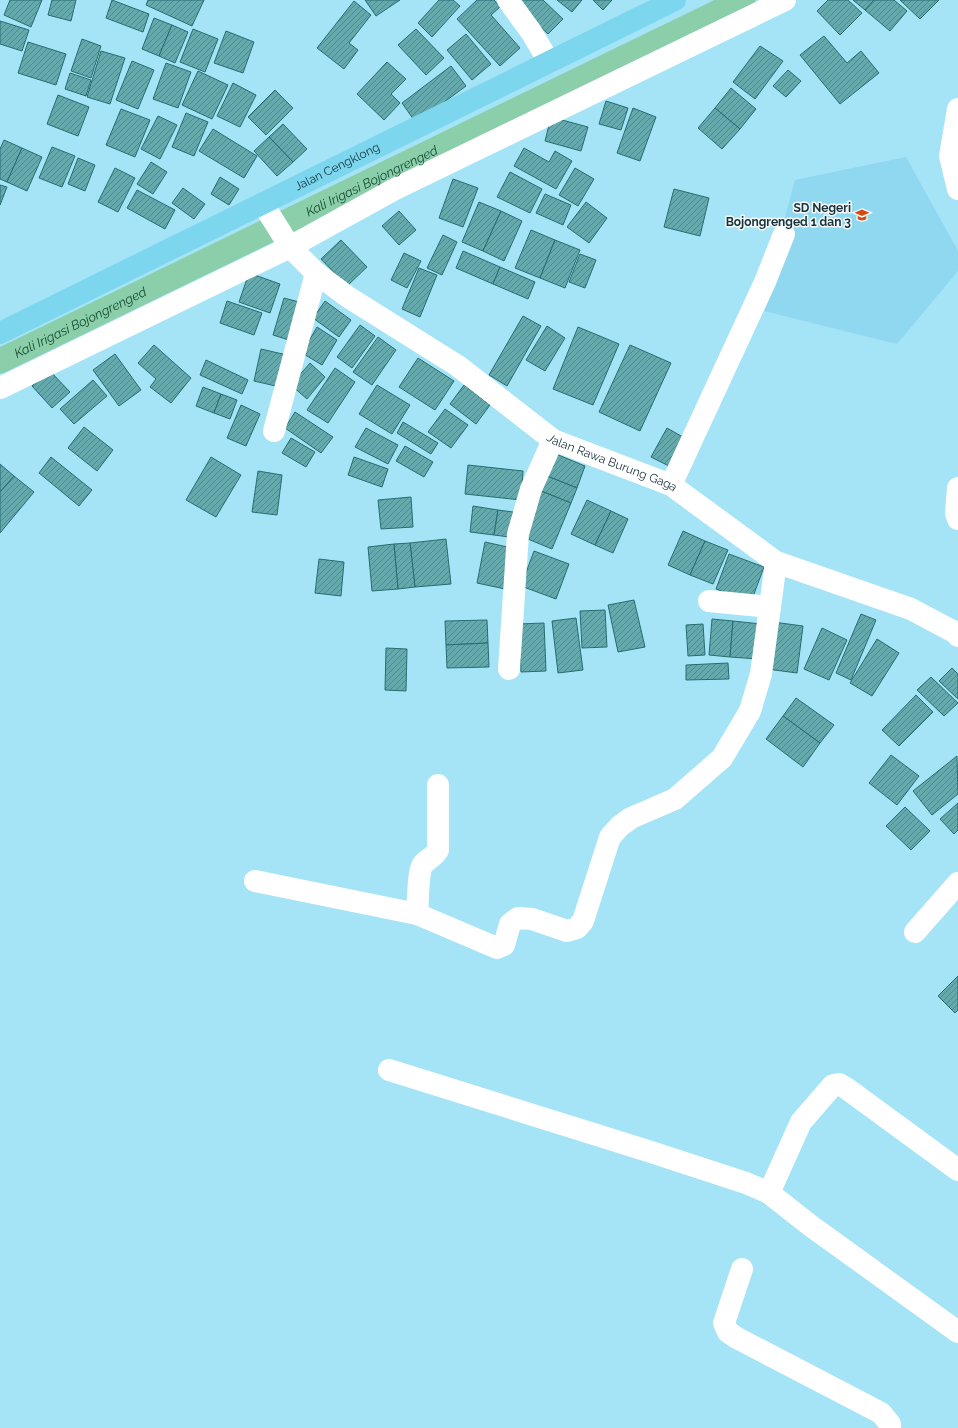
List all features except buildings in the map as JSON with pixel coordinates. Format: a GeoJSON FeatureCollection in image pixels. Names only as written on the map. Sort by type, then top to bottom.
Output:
{"type":"FeatureCollection","features":[{"type":"Feature","properties":{"kind":"main road","name":"Jalan Cengklong"},"geometry":{"type":"LineString","coordinates":[[0,333],[266,208],[549,62],[675,0]]}},
{"type":"Feature","properties":{"kind":"street"},"geometry":{"type":"LineString","coordinates":[[508,0],[532,33],[549,62]]}},
{"type":"Feature","properties":{"kind":"street"},"geometry":{"type":"LineString","coordinates":[[0,388],[287,243],[785,0]]}},
{"type":"Feature","properties":{"kind":"street"},"geometry":{"type":"LineString","coordinates":[[958,109],[950,156],[958,189]]}},
{"type":"Feature","properties":{"kind":"street","name":"Jalan Rawa Burung Gaga"},"geometry":{"type":"LineString","coordinates":[[266,208],[287,243],[316,273],[348,297],[458,366],[552,440],[671,485],[776,562],[911,610],[956,633],[958,636]]}},
{"type":"Feature","properties":{"kind":"street"},"geometry":{"type":"LineString","coordinates":[[671,485],[765,282],[784,234]]}},
{"type":"Feature","properties":{"kind":"street"},"geometry":{"type":"LineString","coordinates":[[274,431],[316,273]]}},
{"type":"Feature","properties":{"kind":"street"},"geometry":{"type":"LineString","coordinates":[[509,669],[518,534],[531,489],[552,440]]}},
{"type":"Feature","properties":{"kind":"street"},"geometry":{"type":"LineString","coordinates":[[957,515],[958,488]]}},
{"type":"Feature","properties":{"kind":"street"},"geometry":{"type":"LineString","coordinates":[[255,881],[417,914],[497,948],[504,945],[510,924],[518,918],[532,919],[568,931],[577,928],[584,921],[610,837],[620,826],[632,818],[675,799],[722,758],[750,711],[761,674],[776,562]]}},
{"type":"Feature","properties":{"kind":"street"},"geometry":{"type":"LineString","coordinates":[[709,601],[770,607]]}},
{"type":"Feature","properties":{"kind":"street"},"geometry":{"type":"LineString","coordinates":[[417,914],[421,867],[436,854],[438,850],[438,785]]}},
{"type":"Feature","properties":{"kind":"street"},"geometry":{"type":"LineString","coordinates":[[915,932],[958,882]]}},
{"type":"Feature","properties":{"kind":"street"},"geometry":{"type":"LineString","coordinates":[[389,1070],[663,1156],[746,1183],[769,1193],[811,1226],[958,1332]]}},
{"type":"Feature","properties":{"kind":"street"},"geometry":{"type":"LineString","coordinates":[[769,1193],[801,1122],[833,1085],[839,1084],[958,1170]]}},
{"type":"Feature","properties":{"kind":"street"},"geometry":{"type":"LineString","coordinates":[[742,1269],[724,1323],[728,1332],[881,1413],[890,1424],[890,1428]]}},
{"type":"Feature","properties":{"kind":"shaded area","name":"SD Negeri Bojongrenged 1 dan 3"},"geometry":{"type":"Polygon","coordinates":[[[906,157],[958,251],[958,271],[897,344],[760,310],[795,180],[906,157]]]}},
{"type":"Feature","properties":{"kind":"waterway","name":"Kali Irigasi Bojongrenged"},"geometry":{"type":"LineString","coordinates":[[0,361],[743,0]]}},
{"type":"Feature","properties":{"kind":"place","name":"SD Negeri Bojongrenged 1 dan 3"},"geometry":{"type":"Point","coordinates":[862,215]}}]}
